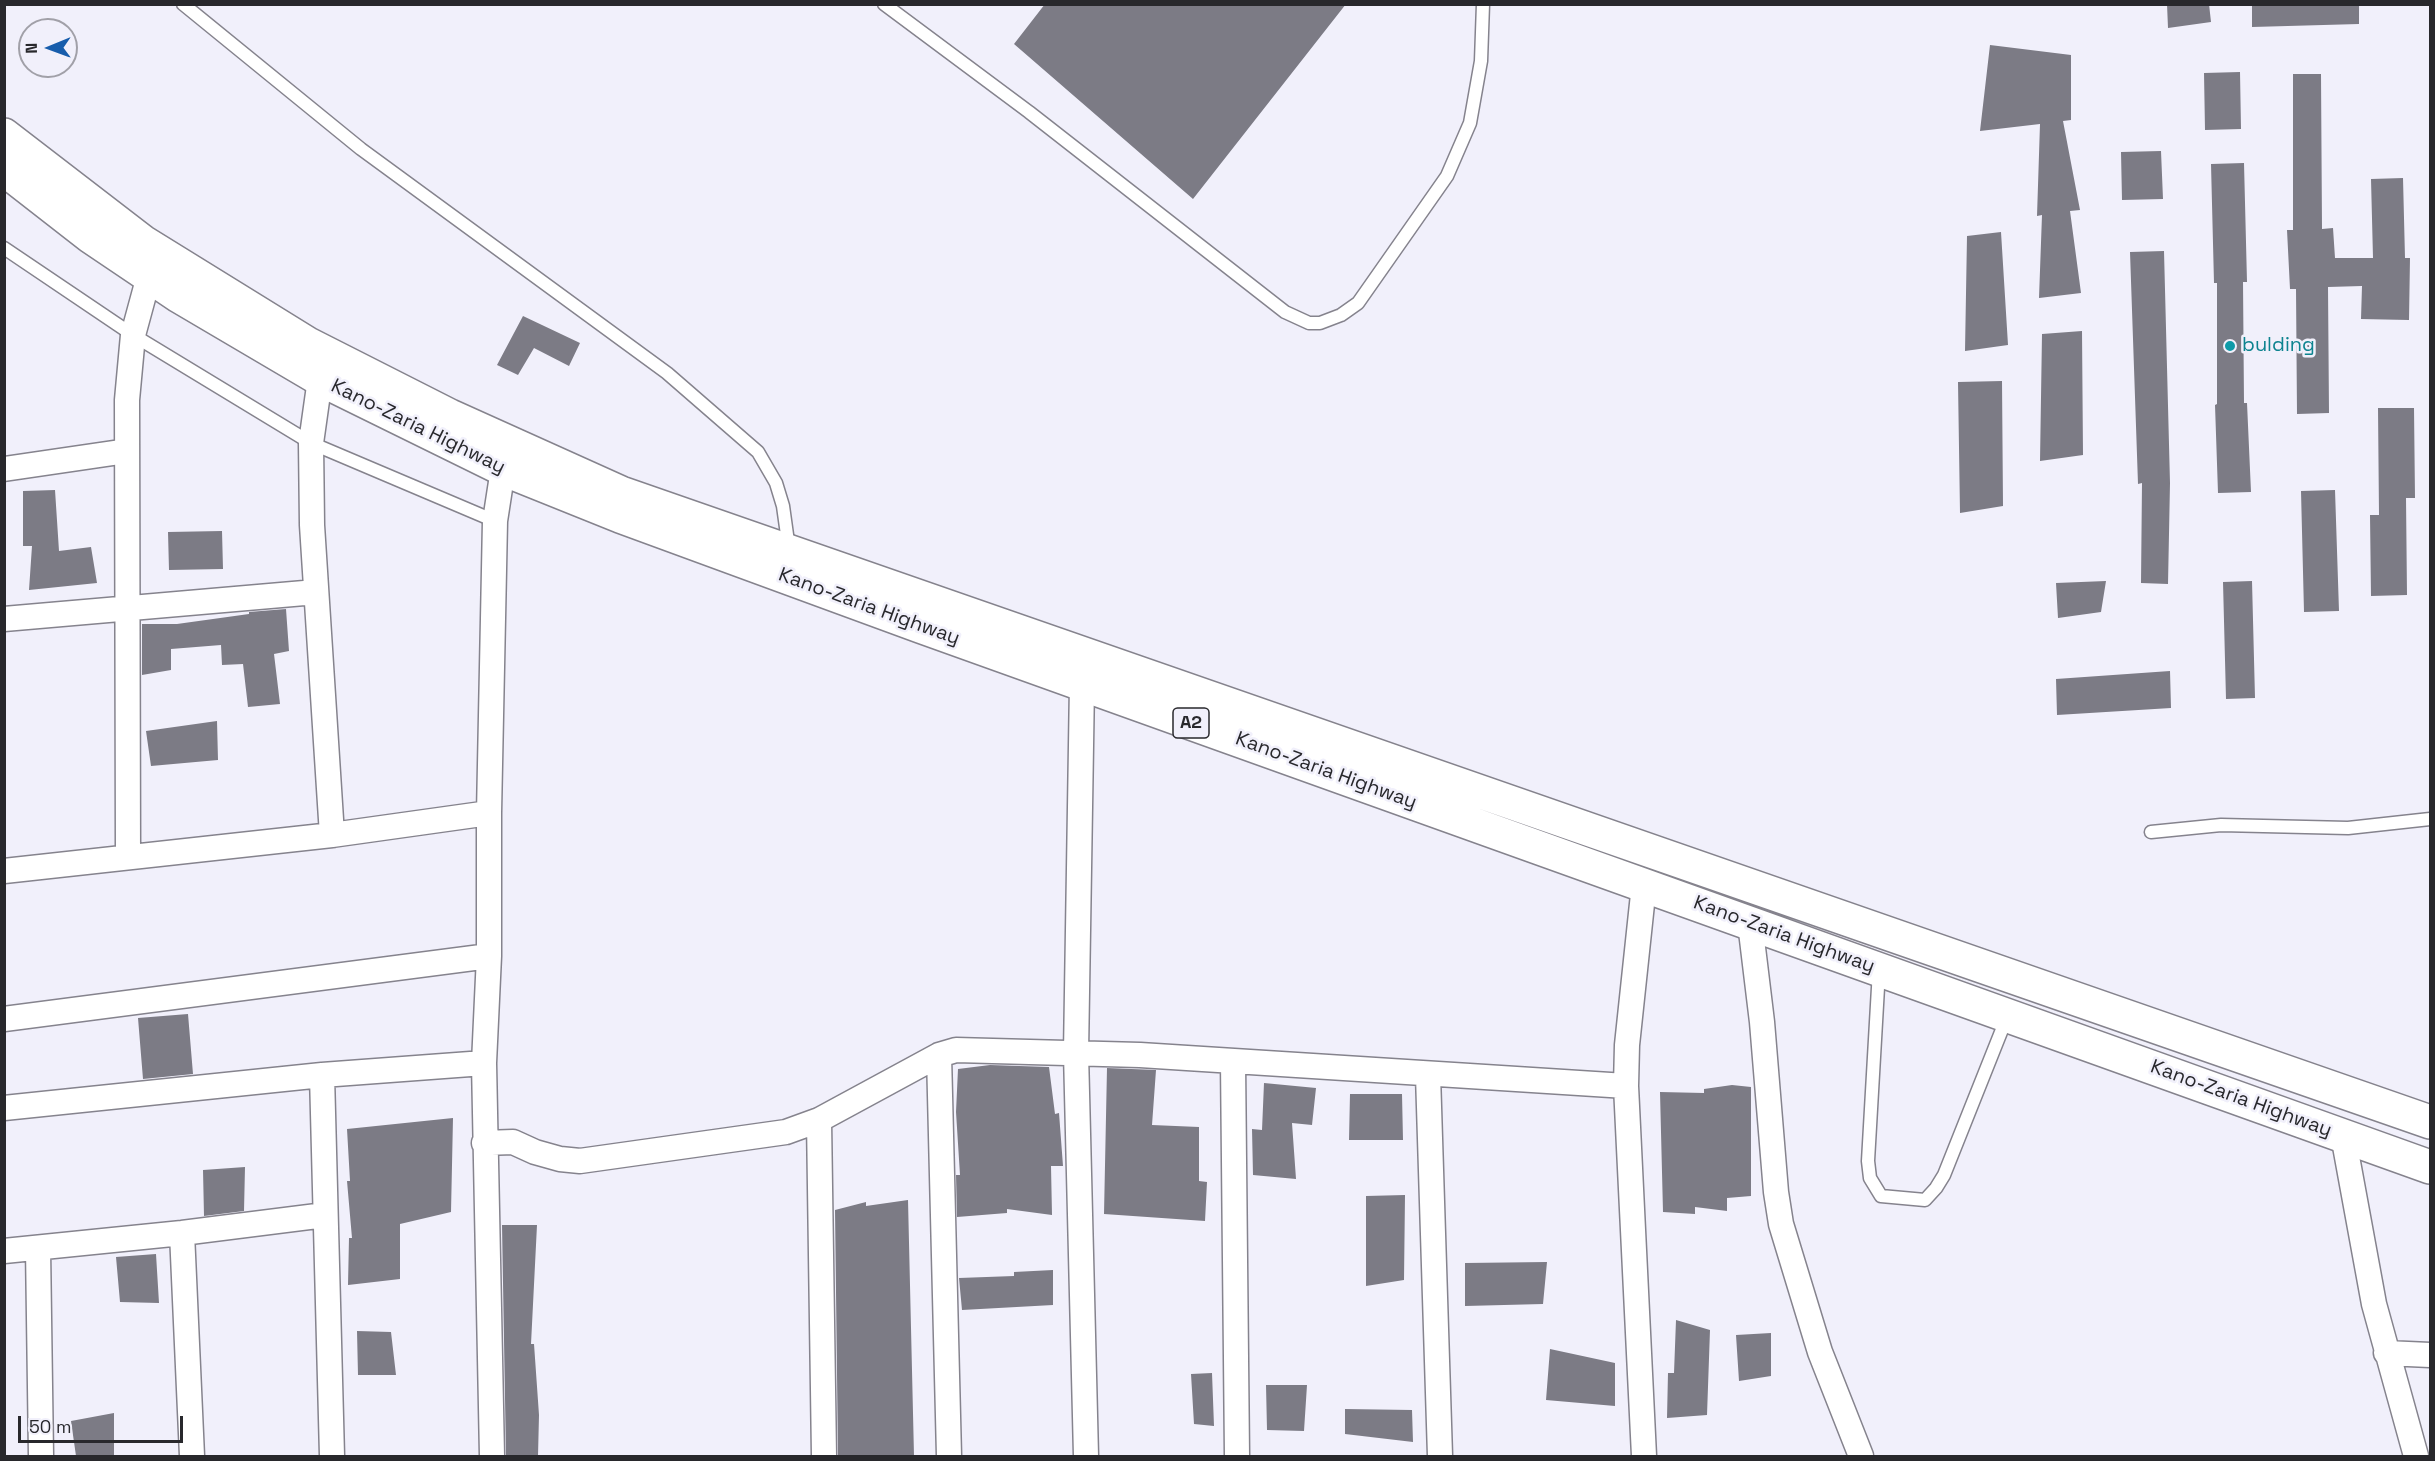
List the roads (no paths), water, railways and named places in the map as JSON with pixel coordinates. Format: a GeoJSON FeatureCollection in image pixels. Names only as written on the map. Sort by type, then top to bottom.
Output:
{"type":"FeatureCollection","features":[{"type":"Feature","properties":{"kind":"highway","name":"Kano-Zaria Highway"},"geometry":{"type":"LineString","coordinates":[[4,135],[143,242],[308,344],[450,416],[621,493],[2430,1122]]}},
{"type":"Feature","properties":{"kind":"highway","name":"Kano-Zaria Highway"},"geometry":{"type":"LineString","coordinates":[[4,169],[90,236],[179,296],[320,379],[503,469],[620,516],[1083,684],[2430,1167]]}},
{"type":"Feature","properties":{"kind":"street"},"geometry":{"type":"LineString","coordinates":[[128,856],[127,400],[133,335],[149,276]]}},
{"type":"Feature","properties":{"kind":"street"},"geometry":{"type":"LineString","coordinates":[[320,379],[311,443],[316,592],[332,835]]}},
{"type":"Feature","properties":{"kind":"street"},"geometry":{"type":"LineString","coordinates":[[4,469],[127,451]]}},
{"type":"Feature","properties":{"kind":"street"},"geometry":{"type":"LineString","coordinates":[[492,1456],[484,1063],[489,956],[489,813],[495,521],[503,469]]}},
{"type":"Feature","properties":{"kind":"street"},"geometry":{"type":"LineString","coordinates":[[4,619],[316,592]]}},
{"type":"Feature","properties":{"kind":"street"},"geometry":{"type":"LineString","coordinates":[[1083,684],[1076,1053],[1086,1456]]}},
{"type":"Feature","properties":{"kind":"street"},"geometry":{"type":"LineString","coordinates":[[4,871],[332,835],[489,813]]}},
{"type":"Feature","properties":{"kind":"street"},"geometry":{"type":"LineString","coordinates":[[1644,885],[1627,1045],[1626,1086],[1644,1456]]}},
{"type":"Feature","properties":{"kind":"street"},"geometry":{"type":"LineString","coordinates":[[1750,923],[1781,1224],[1831,1383],[1861,1456]]}},
{"type":"Feature","properties":{"kind":"street"},"geometry":{"type":"LineString","coordinates":[[4,1019],[489,956]]}},
{"type":"Feature","properties":{"kind":"street"},"geometry":{"type":"LineString","coordinates":[[484,1143],[513,1143],[560,1159],[580,1161],[786,1132],[819,1120],[939,1055],[956,1050],[1140,1055],[1626,1086]]}},
{"type":"Feature","properties":{"kind":"street"},"geometry":{"type":"LineString","coordinates":[[939,1055],[949,1456]]}},
{"type":"Feature","properties":{"kind":"street"},"geometry":{"type":"LineString","coordinates":[[1233,1062],[1237,1456]]}},
{"type":"Feature","properties":{"kind":"street"},"geometry":{"type":"LineString","coordinates":[[4,1108],[322,1075],[484,1063]]}},
{"type":"Feature","properties":{"kind":"street"},"geometry":{"type":"LineString","coordinates":[[322,1075],[332,1456]]}},
{"type":"Feature","properties":{"kind":"street"},"geometry":{"type":"LineString","coordinates":[[1428,1075],[1440,1456]]}},
{"type":"Feature","properties":{"kind":"street"},"geometry":{"type":"LineString","coordinates":[[819,1120],[824,1456]]}},
{"type":"Feature","properties":{"kind":"street"},"geometry":{"type":"LineString","coordinates":[[2343,1135],[2362,1247],[2386,1353],[2416,1456]]}},
{"type":"Feature","properties":{"kind":"street"},"geometry":{"type":"LineString","coordinates":[[4,1251],[182,1233],[326,1215]]}},
{"type":"Feature","properties":{"kind":"street"},"geometry":{"type":"LineString","coordinates":[[182,1233],[192,1456]]}},
{"type":"Feature","properties":{"kind":"street"},"geometry":{"type":"LineString","coordinates":[[38,1248],[41,1456]]}},
{"type":"Feature","properties":{"kind":"street"},"geometry":{"type":"LineString","coordinates":[[2386,1353],[2430,1355]]}},
{"type":"Feature","properties":{"kind":"lane"},"geometry":{"type":"LineString","coordinates":[[183,4],[361,148],[667,373],[758,452],[776,483],[783,506],[790,552]]}},
{"type":"Feature","properties":{"kind":"lane"},"geometry":{"type":"LineString","coordinates":[[884,4],[1029,112],[1285,312],[1309,323],[1320,323],[1341,315],[1358,303],[1447,176],[1470,123],[1481,61],[1482,4]]}},
{"type":"Feature","properties":{"kind":"lane"},"geometry":{"type":"LineString","coordinates":[[4,248],[133,335],[311,443],[495,521]]}},
{"type":"Feature","properties":{"kind":"lane"},"geometry":{"type":"LineString","coordinates":[[2151,832],[2222,825],[2348,828],[2430,819]]}},
{"type":"Feature","properties":{"kind":"lane"},"geometry":{"type":"LineString","coordinates":[[1879,969],[1868,1161],[1870,1178],[1881,1196],[1925,1200],[1936,1188],[1944,1175],[2008,1015]]}},
{"type":"Feature","properties":{"kind":"place","name":"bulding"},"geometry":{"type":"Point","coordinates":[2230,346]}}]}
